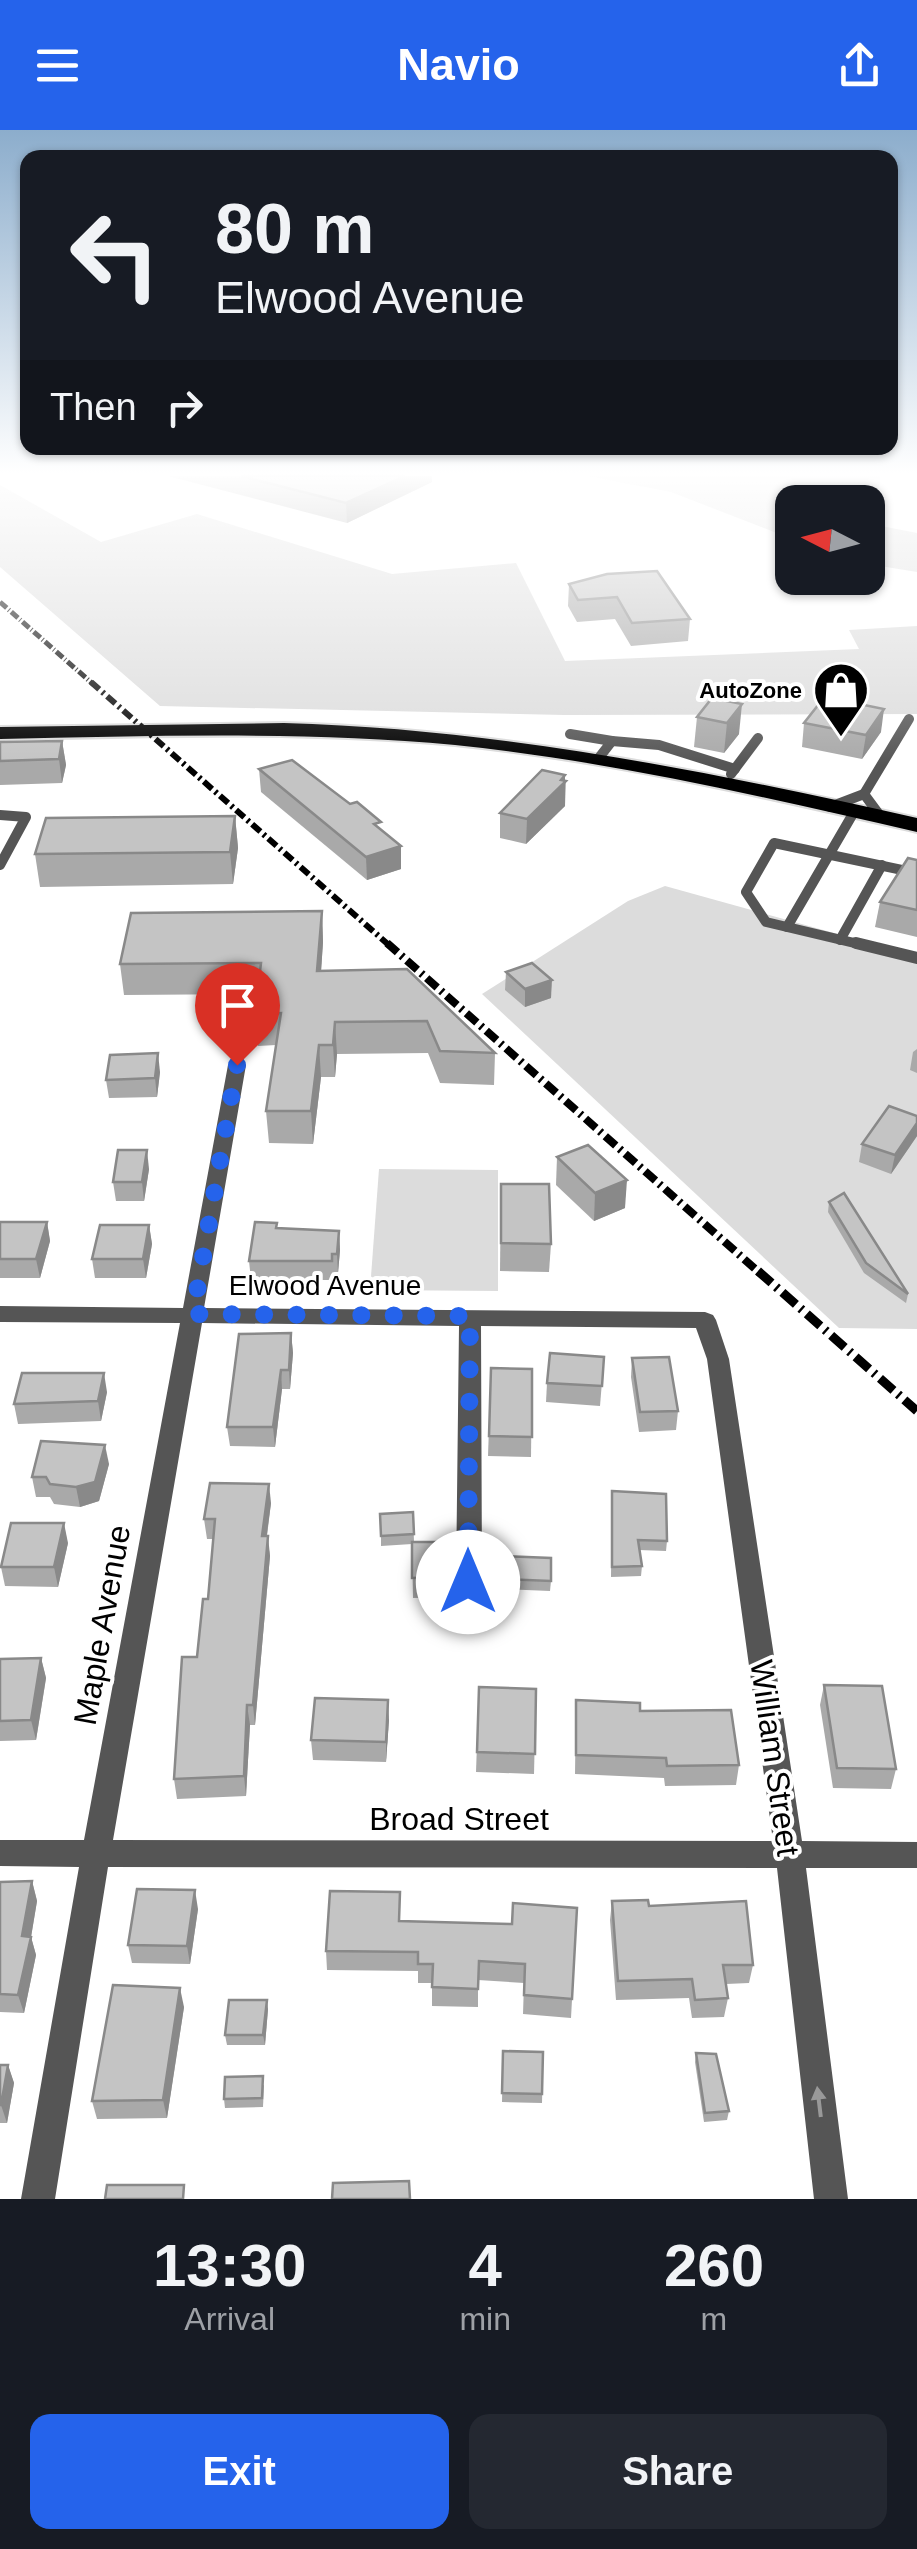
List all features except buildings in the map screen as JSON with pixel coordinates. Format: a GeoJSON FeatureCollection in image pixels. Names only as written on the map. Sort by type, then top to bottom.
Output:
{"type":"FeatureCollection","features":[{"type":"Feature","properties":{"kind":"highway"},"geometry":{"type":"LineString","coordinates":[[0,733],[311,730],[605,750],[730,777],[830,807],[859,803],[881,817],[917,825]]}},
{"type":"Feature","properties":{"kind":"street","name":"Maple Avenue"},"geometry":{"type":"LineString","coordinates":[[38,2199],[237,1065]]}},
{"type":"Feature","properties":{"kind":"street","name":"Elwood Avenue"},"geometry":{"type":"LineString","coordinates":[[0,1314],[705,1320]]}},
{"type":"Feature","properties":{"kind":"street"},"geometry":{"type":"LineString","coordinates":[[468,1582],[470,1316]]}},
{"type":"Feature","properties":{"kind":"street","name":"William Street"},"geometry":{"type":"LineString","coordinates":[[705,1320],[718,1360],[789,1854],[831,2199]]}},
{"type":"Feature","properties":{"kind":"street","name":"Broad Street"},"geometry":{"type":"LineString","coordinates":[[0,1853],[917,1855]]}},
{"type":"Feature","properties":{"kind":"lane"},"geometry":{"type":"LineString","coordinates":[[786,927],[909,720]]}},
{"type":"Feature","properties":{"kind":"lane"},"geometry":{"type":"LineString","coordinates":[[570,734],[605,750]]}},
{"type":"Feature","properties":{"kind":"lane"},"geometry":{"type":"LineString","coordinates":[[730,777],[758,738]]}},
{"type":"Feature","properties":{"kind":"lane"},"geometry":{"type":"LineString","coordinates":[[0,815],[26,817],[0,864]]}},
{"type":"Feature","properties":{"kind":"lane"},"geometry":{"type":"LineString","coordinates":[[917,873],[774,843],[746,892],[766,922],[917,958]]}},
{"type":"Feature","properties":{"kind":"lane"},"geometry":{"type":"LineString","coordinates":[[840,940],[882,866]]}},
{"type":"Feature","properties":{"kind":"shaded area"},"geometry":{"type":"Polygon","coordinates":[[[6,573],[521,573],[565,661],[859,649],[849,630],[917,626],[917,714],[565,715],[160,706],[6,573]]]}},
{"type":"Feature","properties":{"kind":"shaded area"},"geometry":{"type":"Polygon","coordinates":[[[665,886],[917,956],[917,1329],[839,1328],[482,994],[628,901],[665,886]]]}},
{"type":"Feature","properties":{"kind":"shaded area"},"geometry":{"type":"Polygon","coordinates":[[[379,1169],[498,1170],[498,1291],[370,1290],[379,1169]]]}},
{"type":"Feature","properties":{"kind":"railway"},"geometry":{"type":"LineString","coordinates":[[0,602],[94,685]]}},
{"type":"Feature","properties":{"kind":"railway"},"geometry":{"type":"LineString","coordinates":[[91,682],[390,946]]}},
{"type":"Feature","properties":{"kind":"railway"},"geometry":{"type":"LineString","coordinates":[[387,943],[761,1274]]}},
{"type":"Feature","properties":{"kind":"railway"},"geometry":{"type":"LineString","coordinates":[[758,1271],[917,1411]]}},
{"type":"Feature","properties":{"kind":"place","name":"AutoZone"},"geometry":{"type":"Point","coordinates":[841,739]}},
{"type":"Feature","properties":{"kind":"route"},"geometry":{"type":"LineString","coordinates":[[237,1065],[193,1314],[470,1316],[468,1582]]}}]}
